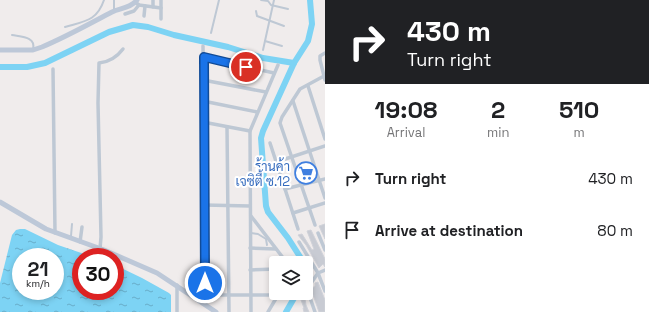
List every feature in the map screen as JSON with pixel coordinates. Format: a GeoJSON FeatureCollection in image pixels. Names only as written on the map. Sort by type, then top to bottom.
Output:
{"type":"FeatureCollection","features":[{"type":"Feature","properties":{"kind":"street"},"geometry":{"type":"LineString","coordinates":[[153,0],[153,7]]}},
{"type":"Feature","properties":{"kind":"street"},"geometry":{"type":"LineString","coordinates":[[161,0],[161,19]]}},
{"type":"Feature","properties":{"kind":"street"},"geometry":{"type":"LineString","coordinates":[[125,14],[134,11],[137,3]]}},
{"type":"Feature","properties":{"kind":"street"},"geometry":{"type":"LineString","coordinates":[[0,50],[33,50],[49,45],[114,12],[137,3],[145,6],[161,8]]}},
{"type":"Feature","properties":{"kind":"street"},"geometry":{"type":"LineString","coordinates":[[144,16],[145,6]]}},
{"type":"Feature","properties":{"kind":"street"},"geometry":{"type":"LineString","coordinates":[[204,46],[205,295]]}},
{"type":"Feature","properties":{"kind":"street"},"geometry":{"type":"LineString","coordinates":[[100,248],[98,103],[99,63],[107,62],[119,55],[123,49]]}},
{"type":"Feature","properties":{"kind":"street"},"geometry":{"type":"LineString","coordinates":[[315,224],[280,123],[282,117],[300,89],[324,78],[320,56],[325,53]]}},
{"type":"Feature","properties":{"kind":"street"},"geometry":{"type":"LineString","coordinates":[[204,57],[274,73]]}},
{"type":"Feature","properties":{"kind":"street"},"geometry":{"type":"LineString","coordinates":[[251,312],[250,131],[278,65]]}},
{"type":"Feature","properties":{"kind":"street"},"geometry":{"type":"LineString","coordinates":[[54,69],[54,233]]}},
{"type":"Feature","properties":{"kind":"street"},"geometry":{"type":"LineString","coordinates":[[204,80],[266,92]]}},
{"type":"Feature","properties":{"kind":"street"},"geometry":{"type":"LineString","coordinates":[[308,86],[325,139]]}},
{"type":"Feature","properties":{"kind":"street"},"geometry":{"type":"LineString","coordinates":[[204,101],[257,112]]}},
{"type":"Feature","properties":{"kind":"street"},"geometry":{"type":"LineString","coordinates":[[293,101],[325,198]]}},
{"type":"Feature","properties":{"kind":"street"},"geometry":{"type":"LineString","coordinates":[[320,122],[325,120]]}},
{"type":"Feature","properties":{"kind":"street"},"geometry":{"type":"LineString","coordinates":[[204,122],[250,131]]}},
{"type":"Feature","properties":{"kind":"street"},"geometry":{"type":"LineString","coordinates":[[227,127],[228,312]]}},
{"type":"Feature","properties":{"kind":"street"},"geometry":{"type":"LineString","coordinates":[[270,143],[298,229]]}},
{"type":"Feature","properties":{"kind":"street"},"geometry":{"type":"LineString","coordinates":[[276,162],[325,146]]}},
{"type":"Feature","properties":{"kind":"street"},"geometry":{"type":"LineString","coordinates":[[285,189],[325,178]]}},
{"type":"Feature","properties":{"kind":"street"},"geometry":{"type":"LineString","coordinates":[[0,202],[54,233],[97,248]]}},
{"type":"Feature","properties":{"kind":"street"},"geometry":{"type":"LineString","coordinates":[[293,214],[325,203]]}},
{"type":"Feature","properties":{"kind":"street"},"geometry":{"type":"LineString","coordinates":[[204,205],[250,206]]}},
{"type":"Feature","properties":{"kind":"street"},"geometry":{"type":"LineString","coordinates":[[251,216],[282,256]]}},
{"type":"Feature","properties":{"kind":"street"},"geometry":{"type":"LineString","coordinates":[[80,242],[82,227]]}},
{"type":"Feature","properties":{"kind":"street"},"geometry":{"type":"LineString","coordinates":[[318,233],[325,250]]}},
{"type":"Feature","properties":{"kind":"street"},"geometry":{"type":"LineString","coordinates":[[299,242],[318,273],[325,291]]}},
{"type":"Feature","properties":{"kind":"street"},"geometry":{"type":"LineString","coordinates":[[250,248],[276,249]]}},
{"type":"Feature","properties":{"kind":"street"},"geometry":{"type":"LineString","coordinates":[[124,258],[157,273],[190,293],[216,312]]}},
{"type":"Feature","properties":{"kind":"street"},"geometry":{"type":"LineString","coordinates":[[250,270],[269,269]]}},
{"type":"Feature","properties":{"kind":"street"},"geometry":{"type":"LineString","coordinates":[[315,312],[307,289],[318,273],[325,270]]}},
{"type":"Feature","properties":{"kind":"street"},"geometry":{"type":"LineString","coordinates":[[176,285],[177,312]]}},
{"type":"Feature","properties":{"kind":"street"},"geometry":{"type":"LineString","coordinates":[[190,293],[195,295],[269,294]]}},
{"type":"Feature","properties":{"kind":"street"},"geometry":{"type":"LineString","coordinates":[[268,312],[275,300]]}},
{"type":"Feature","properties":{"kind":"lane"},"geometry":{"type":"LineString","coordinates":[[66,27],[97,15],[104,0]]}},
{"type":"Feature","properties":{"kind":"lane"},"geometry":{"type":"LineString","coordinates":[[114,0],[114,12]]}},
{"type":"Feature","properties":{"kind":"lane"},"geometry":{"type":"LineString","coordinates":[[211,33],[218,0]]}},
{"type":"Feature","properties":{"kind":"lane"},"geometry":{"type":"LineString","coordinates":[[261,0],[268,1],[273,6],[288,9]]}},
{"type":"Feature","properties":{"kind":"lane"},"geometry":{"type":"LineString","coordinates":[[264,50],[274,0]]}},
{"type":"Feature","properties":{"kind":"lane"},"geometry":{"type":"LineString","coordinates":[[256,11],[256,16],[284,26]]}},
{"type":"Feature","properties":{"kind":"lane"},"geometry":{"type":"LineString","coordinates":[[12,35],[31,39],[34,42],[33,50]]}},
{"type":"Feature","properties":{"kind":"lane"},"geometry":{"type":"LineString","coordinates":[[265,41],[282,46]]}},
{"type":"Feature","properties":{"kind":"lane"},"geometry":{"type":"LineString","coordinates":[[71,239],[72,224]]}},
{"type":"Feature","properties":{"kind":"lane"},"geometry":{"type":"LineString","coordinates":[[251,233],[266,239],[267,245]]}},
{"type":"Feature","properties":{"kind":"water"},"geometry":{"type":"Polygon","coordinates":[[[25,229],[58,245],[72,250],[72,300],[124,300],[124,269],[169,293],[171,295],[171,312],[0,312],[0,283],[12,235],[16,230],[25,229]]]}},
{"type":"Feature","properties":{"kind":"building"},"geometry":{"type":"Polygon","coordinates":[[[325,224],[325,239],[319,226],[325,224]]]}},
{"type":"Feature","properties":{"kind":"building"},"geometry":{"type":"Polygon","coordinates":[[[311,230],[325,259],[325,267],[323,264],[319,268],[306,245],[298,235],[302,234],[312,250],[314,249],[307,231],[311,230]]]}},
{"type":"Feature","properties":{"kind":"building"},"geometry":{"type":"Polygon","coordinates":[[[318,282],[325,300],[325,312],[319,312],[313,295],[313,288],[315,286],[315,283],[318,282]]]}},
{"type":"Feature","properties":{"kind":"building"},"geometry":{"type":"Polygon","coordinates":[[[301,300],[305,300],[309,312],[304,312],[301,300]]]}},
{"type":"Feature","properties":{"kind":"waterway"},"geometry":{"type":"LineString","coordinates":[[300,256],[268,212],[266,206],[261,138],[294,63],[308,41],[312,24],[310,0]]}},
{"type":"Feature","properties":{"kind":"waterway"},"geometry":{"type":"LineString","coordinates":[[0,67],[27,67],[45,63],[109,32],[133,25],[148,27],[174,35],[228,47],[263,58],[294,63]]}},
{"type":"Feature","properties":{"kind":"waterway"},"geometry":{"type":"LineString","coordinates":[[286,312],[293,300]]}},
{"type":"Feature","properties":{"kind":"place","name":"ร้านค้า เจซิตี้ ซ.12"},"geometry":{"type":"Point","coordinates":[306,173]}},
{"type":"Feature","properties":{"kind":"route"},"geometry":{"type":"LineString","coordinates":[[205,283],[204,57],[246,67]]}}]}
